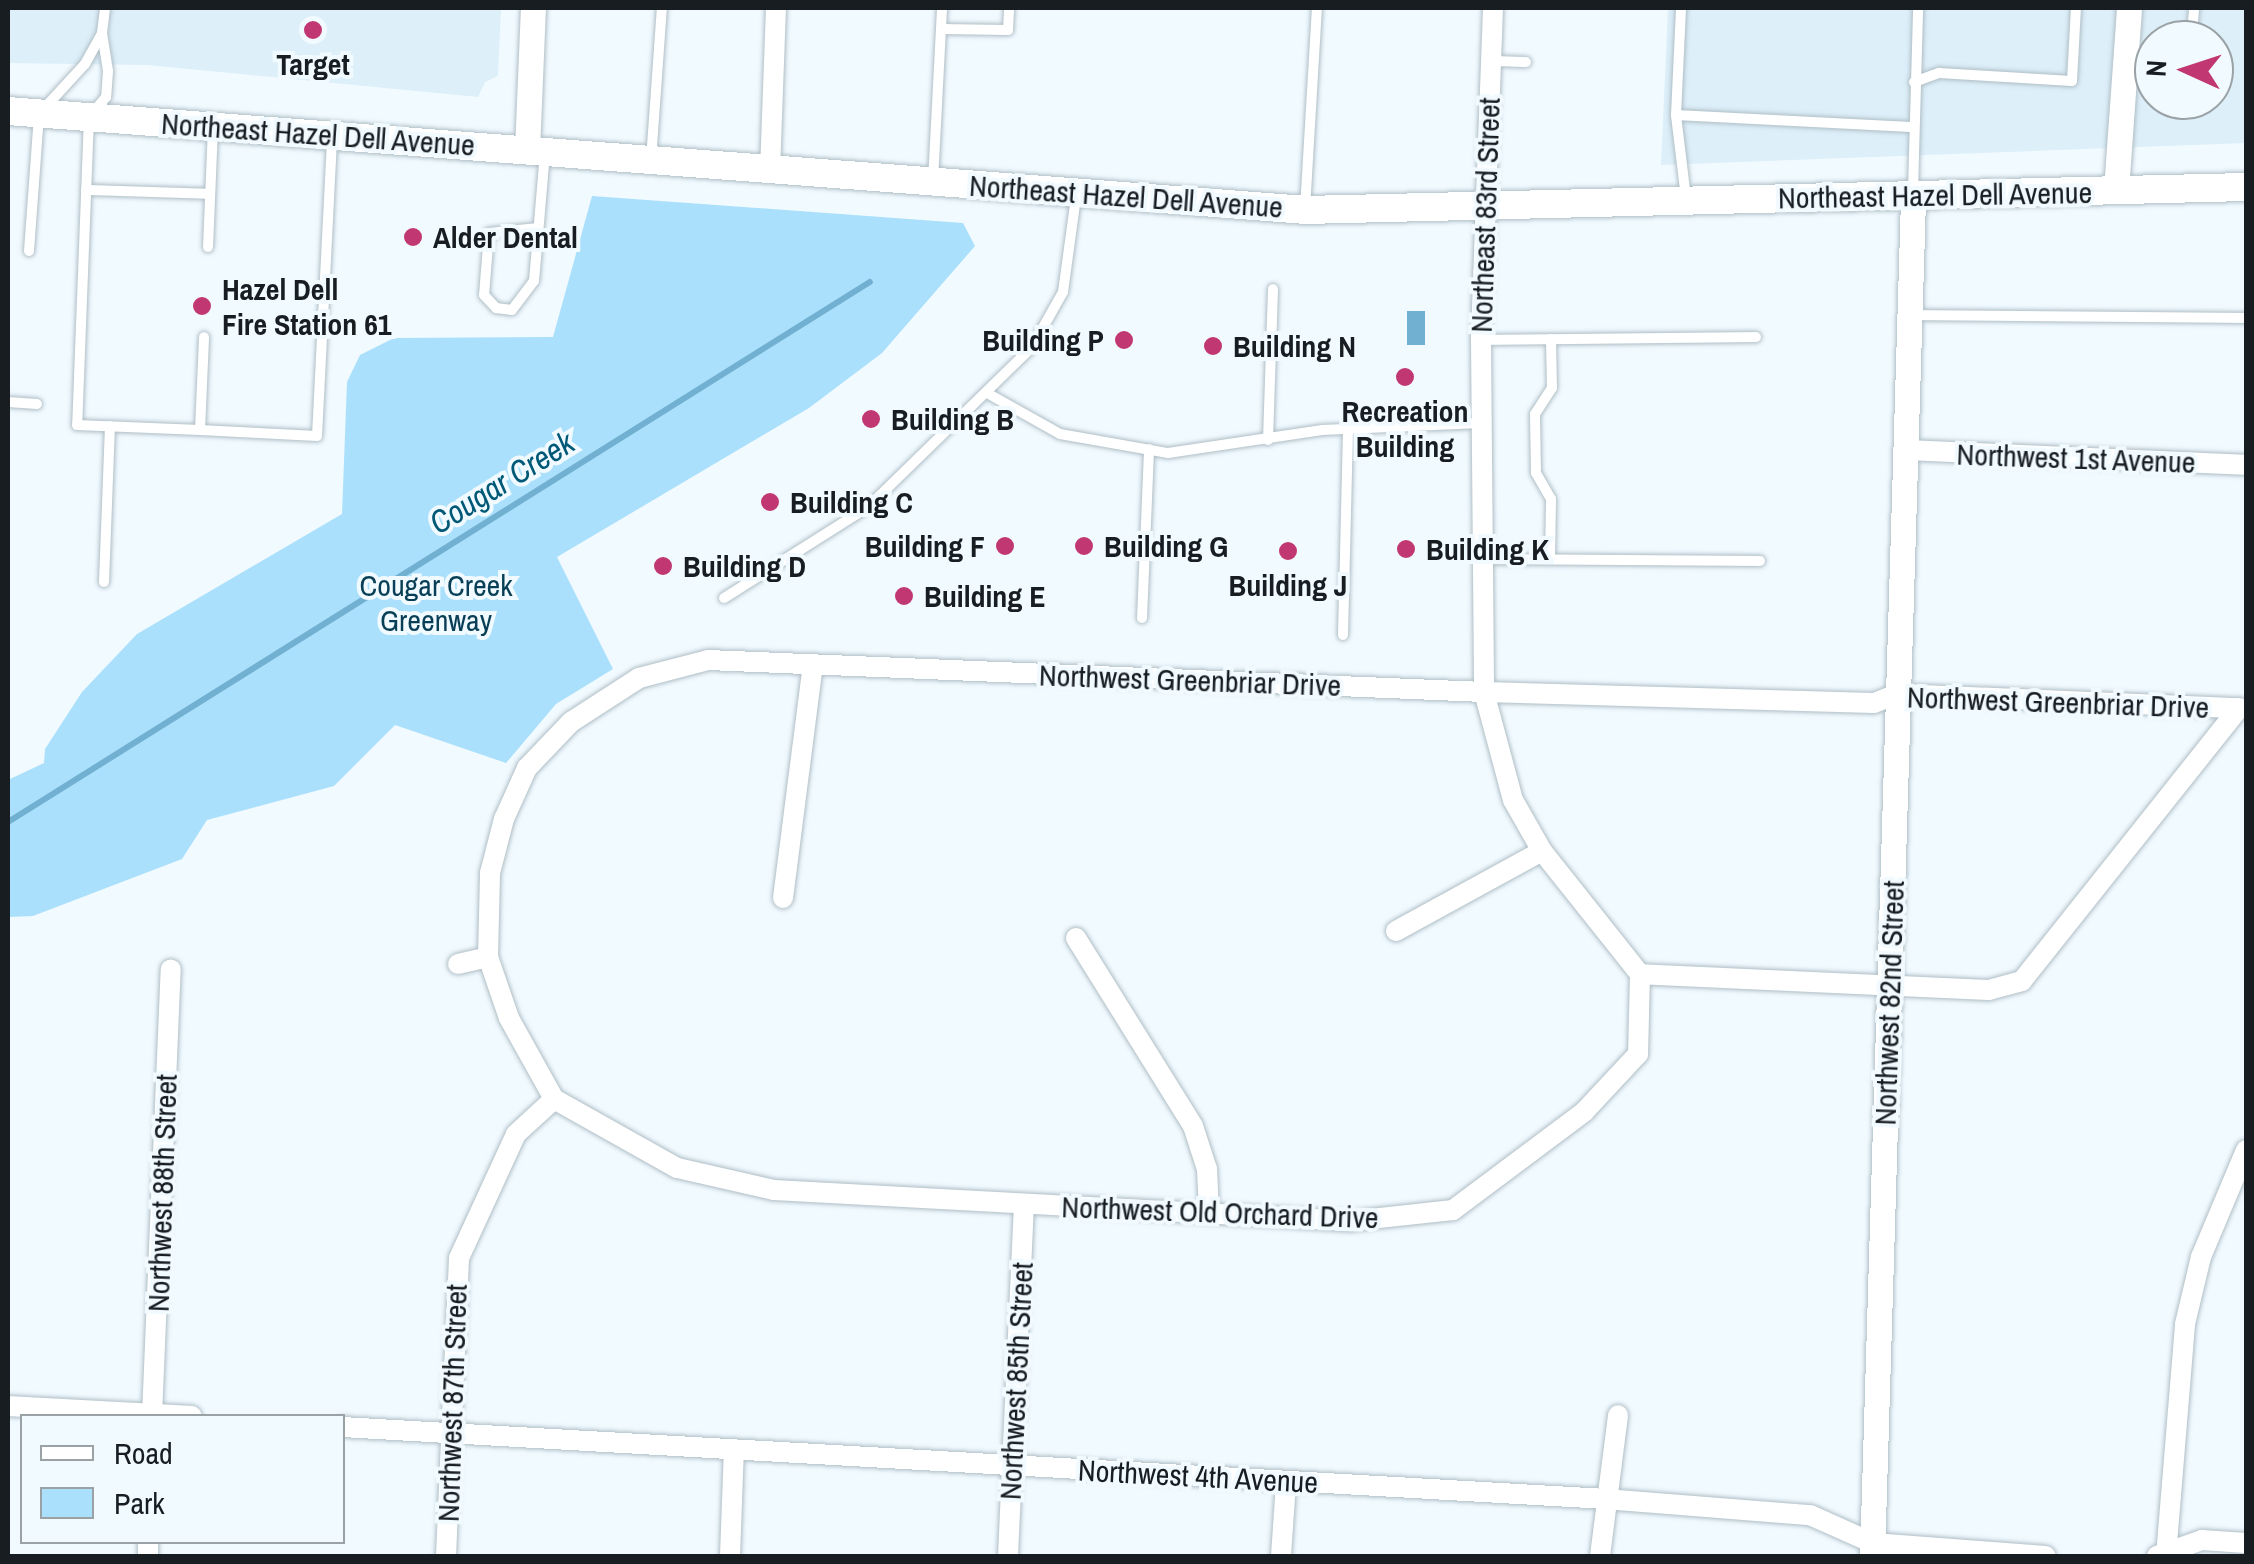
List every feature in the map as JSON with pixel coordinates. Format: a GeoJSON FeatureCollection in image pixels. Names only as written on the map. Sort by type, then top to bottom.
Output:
{"type":"FeatureCollection","features":[{"type":"Feature","properties":{"kind":"main road","name":"Northeast Hazel Dell Avenue"},"geometry":{"type":"LineString","coordinates":[[8,111],[1304,210],[2246,187]]}},
{"type":"Feature","properties":{"kind":"street"},"geometry":{"type":"LineString","coordinates":[[534,8],[536,151]]}},
{"type":"Feature","properties":{"kind":"street"},"geometry":{"type":"LineString","coordinates":[[770,172],[776,8]]}},
{"type":"Feature","properties":{"kind":"street","name":"Northeast 83rd Street"},"geometry":{"type":"LineString","coordinates":[[1493,8],[1480,423],[1484,692],[1513,800],[1542,851],[1640,974]]}},
{"type":"Feature","properties":{"kind":"street"},"geometry":{"type":"LineString","coordinates":[[2116,190],[2129,8]]}},
{"type":"Feature","properties":{"kind":"street","name":"Northwest 82nd Street"},"geometry":{"type":"LineString","coordinates":[[1872,1550],[1913,196]]}},
{"type":"Feature","properties":{"kind":"street","name":"Northwest 1st Avenue"},"geometry":{"type":"LineString","coordinates":[[1905,450],[2246,465]]}},
{"type":"Feature","properties":{"kind":"street","name":"Northwest Greenbriar Drive"},"geometry":{"type":"LineString","coordinates":[[554,1099],[509,1018],[488,957],[490,872],[504,819],[527,768],[571,722],[639,678],[708,660],[1484,692],[1874,703],[1898,694],[2239,708],[2022,981],[1990,990],[1889,985]]}},
{"type":"Feature","properties":{"kind":"street"},"geometry":{"type":"LineString","coordinates":[[783,898],[813,665]]}},
{"type":"Feature","properties":{"kind":"street"},"geometry":{"type":"LineString","coordinates":[[1396,932],[1542,851]]}},
{"type":"Feature","properties":{"kind":"street"},"geometry":{"type":"LineString","coordinates":[[1076,938],[1194,1126],[1208,1169],[1209,1211]]}},
{"type":"Feature","properties":{"kind":"street"},"geometry":{"type":"LineString","coordinates":[[458,964],[488,957]]}},
{"type":"Feature","properties":{"kind":"street","name":"Northwest 88th Street"},"geometry":{"type":"LineString","coordinates":[[152,1414],[171,969]]}},
{"type":"Feature","properties":{"kind":"street"},"geometry":{"type":"LineString","coordinates":[[1640,974],[1889,985]]}},
{"type":"Feature","properties":{"kind":"street","name":"Northwest Old Orchard Drive"},"geometry":{"type":"LineString","coordinates":[[554,1099],[612,1137],[696,1172],[774,1190],[1350,1221],[1453,1210],[1584,1112],[1638,1054],[1640,974]]}},
{"type":"Feature","properties":{"kind":"street","name":"Northwest 87th Street"},"geometry":{"type":"LineString","coordinates":[[446,1556],[459,1258],[516,1134],[554,1099]]}},
{"type":"Feature","properties":{"kind":"street"},"geometry":{"type":"LineString","coordinates":[[2246,1150],[2200,1257],[2185,1324],[2163,1555],[2202,1540],[2246,1543]]}},
{"type":"Feature","properties":{"kind":"street","name":"Northwest 85th Street"},"geometry":{"type":"LineString","coordinates":[[1008,1556],[1024,1206]]}},
{"type":"Feature","properties":{"kind":"street"},"geometry":{"type":"LineString","coordinates":[[8,1406],[136,1414]]}},
{"type":"Feature","properties":{"kind":"street"},"geometry":{"type":"LineString","coordinates":[[1600,1556],[1618,1415]]}},
{"type":"Feature","properties":{"kind":"street","name":"Northwest 4th Avenue"},"geometry":{"type":"LineString","coordinates":[[345,1427],[1605,1499],[1810,1516],[1872,1550],[2046,1556]]}},
{"type":"Feature","properties":{"kind":"street"},"geometry":{"type":"LineString","coordinates":[[730,1556],[734,1449]]}},
{"type":"Feature","properties":{"kind":"street"},"geometry":{"type":"LineString","coordinates":[[1280,1556],[1286,1482]]}},
{"type":"Feature","properties":{"kind":"lane"},"geometry":{"type":"LineString","coordinates":[[29,250],[40,114],[84,64],[102,33],[106,8]]}},
{"type":"Feature","properties":{"kind":"lane"},"geometry":{"type":"LineString","coordinates":[[650,161],[662,8]]}},
{"type":"Feature","properties":{"kind":"lane"},"geometry":{"type":"LineString","coordinates":[[932,182],[942,8]]}},
{"type":"Feature","properties":{"kind":"lane"},"geometry":{"type":"LineString","coordinates":[[940,30],[1008,30],[1009,8]]}},
{"type":"Feature","properties":{"kind":"lane"},"geometry":{"type":"LineString","coordinates":[[1304,210],[1317,8]]}},
{"type":"Feature","properties":{"kind":"lane"},"geometry":{"type":"LineString","coordinates":[[1681,8],[1676,115],[1686,201]]}},
{"type":"Feature","properties":{"kind":"lane"},"geometry":{"type":"LineString","coordinates":[[1913,196],[1911,126],[1918,8]]}},
{"type":"Feature","properties":{"kind":"lane"},"geometry":{"type":"LineString","coordinates":[[1914,82],[1939,73],[2072,81],[2076,8]]}},
{"type":"Feature","properties":{"kind":"lane"},"geometry":{"type":"LineString","coordinates":[[102,33],[109,50],[106,98],[89,117],[77,425],[317,436],[332,135]]}},
{"type":"Feature","properties":{"kind":"lane"},"geometry":{"type":"LineString","coordinates":[[1491,61],[1526,62]]}},
{"type":"Feature","properties":{"kind":"lane"},"geometry":{"type":"LineString","coordinates":[[1676,115],[1911,126]]}},
{"type":"Feature","properties":{"kind":"lane"},"geometry":{"type":"LineString","coordinates":[[208,248],[213,126]]}},
{"type":"Feature","properties":{"kind":"lane"},"geometry":{"type":"LineString","coordinates":[[536,151],[538,228],[530,295],[512,310],[496,308],[484,294],[489,233],[538,228]]}},
{"type":"Feature","properties":{"kind":"lane"},"geometry":{"type":"LineString","coordinates":[[86,190],[210,194]]}},
{"type":"Feature","properties":{"kind":"lane"},"geometry":{"type":"LineString","coordinates":[[724,598],[868,507],[1032,347],[1062,292],[1077,192]]}},
{"type":"Feature","properties":{"kind":"lane"},"geometry":{"type":"LineString","coordinates":[[1268,440],[1274,289]]}},
{"type":"Feature","properties":{"kind":"lane"},"geometry":{"type":"LineString","coordinates":[[1909,315],[2246,318]]}},
{"type":"Feature","properties":{"kind":"lane"},"geometry":{"type":"LineString","coordinates":[[200,430],[204,337]]}},
{"type":"Feature","properties":{"kind":"lane"},"geometry":{"type":"LineString","coordinates":[[1482,340],[1756,337]]}},
{"type":"Feature","properties":{"kind":"lane"},"geometry":{"type":"LineString","coordinates":[[1550,559],[1551,499],[1536,473],[1535,414],[1552,388],[1551,339]]}},
{"type":"Feature","properties":{"kind":"lane"},"geometry":{"type":"LineString","coordinates":[[987,392],[1060,434],[1168,453],[1348,429],[1480,423]]}},
{"type":"Feature","properties":{"kind":"lane"},"geometry":{"type":"LineString","coordinates":[[8,402],[37,404]]}},
{"type":"Feature","properties":{"kind":"lane"},"geometry":{"type":"LineString","coordinates":[[104,582],[110,426]]}},
{"type":"Feature","properties":{"kind":"lane"},"geometry":{"type":"LineString","coordinates":[[1343,635],[1348,429]]}},
{"type":"Feature","properties":{"kind":"lane"},"geometry":{"type":"LineString","coordinates":[[1142,618],[1149,449]]}},
{"type":"Feature","properties":{"kind":"lane"},"geometry":{"type":"LineString","coordinates":[[1482,558],[1760,562]]}},
{"type":"Feature","properties":{"kind":"shaded area"},"geometry":{"type":"Polygon","coordinates":[[[8,8],[501,8],[498,76],[485,82],[478,97],[147,65],[8,63],[8,8]]]}},
{"type":"Feature","properties":{"kind":"shaded area"},"geometry":{"type":"Polygon","coordinates":[[[1668,8],[2246,8],[2246,143],[1661,165],[1668,8]]]}},
{"type":"Feature","properties":{"kind":"shaded area"},"geometry":{"type":"Polygon","coordinates":[[[1407,311],[1425,311],[1425,345],[1407,345],[1407,311]]]}},
{"type":"Feature","properties":{"kind":"green space","name":"Cougar Creek Greenway"},"geometry":{"type":"Polygon","coordinates":[[[592,196],[963,223],[975,246],[882,353],[809,408],[557,557],[613,669],[556,704],[506,763],[395,725],[334,786],[207,820],[182,859],[33,916],[8,917],[8,780],[44,763],[45,749],[82,692],[137,634],[342,514],[347,382],[360,355],[394,338],[553,337],[592,196]]]}},
{"type":"Feature","properties":{"kind":"waterway","name":"Cougar Creek"},"geometry":{"type":"LineString","coordinates":[[8,822],[870,282]]}},
{"type":"Feature","properties":{"kind":"place","name":"Target"},"geometry":{"type":"Point","coordinates":[313,30]}},
{"type":"Feature","properties":{"kind":"place","name":"Alder Dental"},"geometry":{"type":"Point","coordinates":[413,237]}},
{"type":"Feature","properties":{"kind":"place","name":"Hazel Dell Fire Station 61"},"geometry":{"type":"Point","coordinates":[202,306]}},
{"type":"Feature","properties":{"kind":"place","name":"Building P"},"geometry":{"type":"Point","coordinates":[1124,340]}},
{"type":"Feature","properties":{"kind":"place","name":"Building N"},"geometry":{"type":"Point","coordinates":[1213,346]}},
{"type":"Feature","properties":{"kind":"place","name":"Recreation Building"},"geometry":{"type":"Point","coordinates":[1405,377]}},
{"type":"Feature","properties":{"kind":"place","name":"Building B"},"geometry":{"type":"Point","coordinates":[871,419]}},
{"type":"Feature","properties":{"kind":"place","name":"Building C"},"geometry":{"type":"Point","coordinates":[770,502]}},
{"type":"Feature","properties":{"kind":"place","name":"Building F"},"geometry":{"type":"Point","coordinates":[1005,546]}},
{"type":"Feature","properties":{"kind":"place","name":"Building G"},"geometry":{"type":"Point","coordinates":[1084,546]}},
{"type":"Feature","properties":{"kind":"place","name":"Building K"},"geometry":{"type":"Point","coordinates":[1406,549]}},
{"type":"Feature","properties":{"kind":"place","name":"Building J"},"geometry":{"type":"Point","coordinates":[1288,551]}},
{"type":"Feature","properties":{"kind":"place","name":"Building D"},"geometry":{"type":"Point","coordinates":[663,566]}},
{"type":"Feature","properties":{"kind":"place","name":"Building E"},"geometry":{"type":"Point","coordinates":[904,596]}}]}
